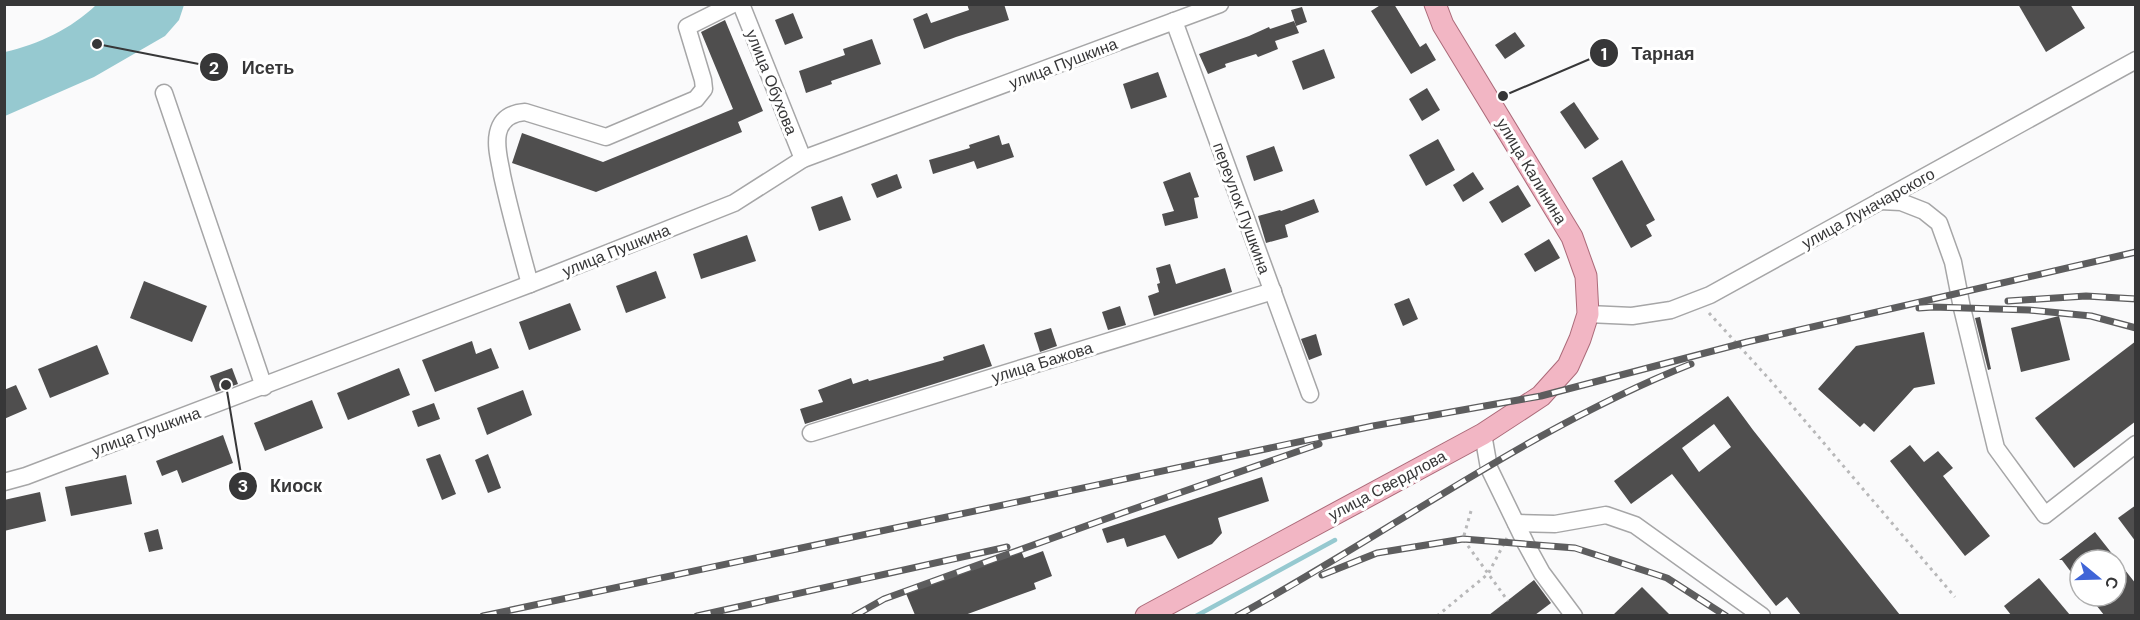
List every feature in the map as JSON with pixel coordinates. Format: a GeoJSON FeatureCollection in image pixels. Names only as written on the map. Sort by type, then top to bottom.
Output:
{"type":"FeatureCollection","features":[{"type":"Feature","properties":{"kind":"main road","name":"улица Калинина"},"geometry":{"type":"LineString","coordinates":[[1435,4],[1443,26],[1572,237],[1586,276],[1588,314]]}},
{"type":"Feature","properties":{"kind":"main road","name":"улица Свердлова"},"geometry":{"type":"LineString","coordinates":[[1146,615],[1483,434],[1541,396],[1568,366],[1588,314]]}},
{"type":"Feature","properties":{"kind":"street"},"geometry":{"type":"LineString","coordinates":[[530,284],[509,207],[497,149],[501,124],[516,112],[525,112],[606,136],[696,99],[704,89],[703,80],[687,27],[733,4]]}},
{"type":"Feature","properties":{"kind":"street","name":"улица Обухова"},"geometry":{"type":"LineString","coordinates":[[741,4],[803,159]]}},
{"type":"Feature","properties":{"kind":"street","name":"улица Пушкина"},"geometry":{"type":"LineString","coordinates":[[4,482],[37,472],[264,387],[734,203],[803,159],[1220,4]]}},
{"type":"Feature","properties":{"kind":"street","name":"переулок Пушкина"},"geometry":{"type":"LineString","coordinates":[[1174,21],[1310,394]]}},
{"type":"Feature","properties":{"kind":"street","name":"улица Луначарского"},"geometry":{"type":"LineString","coordinates":[[1588,314],[1632,316],[1671,310],[1710,295],[2136,60]]}},
{"type":"Feature","properties":{"kind":"street"},"geometry":{"type":"LineString","coordinates":[[164,93],[264,387]]}},
{"type":"Feature","properties":{"kind":"street"},"geometry":{"type":"LineString","coordinates":[[1879,201],[1901,202],[1924,211],[1939,223],[1953,262],[1996,448],[2045,515],[2136,444]]}},
{"type":"Feature","properties":{"kind":"street","name":"улица Бажова"},"geometry":{"type":"LineString","coordinates":[[812,433],[1273,291]]}},
{"type":"Feature","properties":{"kind":"street"},"geometry":{"type":"LineString","coordinates":[[1483,434],[1489,468],[1516,523],[1542,573],[1574,615]]}},
{"type":"Feature","properties":{"kind":"street"},"geometry":{"type":"LineString","coordinates":[[1516,523],[1555,524],[1606,515],[1635,525],[1762,615]]}},
{"type":"Feature","properties":{"kind":"path"},"geometry":{"type":"LineString","coordinates":[[1697,300],[1771,381],[1955,597]]}},
{"type":"Feature","properties":{"kind":"path"},"geometry":{"type":"LineString","coordinates":[[1471,511],[1463,539],[1508,601]]}},
{"type":"Feature","properties":{"kind":"path"},"geometry":{"type":"LineString","coordinates":[[1437,615],[1488,573],[1516,523]]}},
{"type":"Feature","properties":{"kind":"water"},"geometry":{"type":"Polygon","coordinates":[[[96,5],[184,5],[179,20],[165,36],[94,77],[5,116],[5,52],[30,45],[54,34],[76,21],[96,5]]]}},
{"type":"Feature","properties":{"kind":"building"},"geometry":{"type":"Polygon","coordinates":[[[967,4],[1004,4],[1009,20],[924,49],[913,19],[927,13],[931,23],[969,10],[967,4]]]}},
{"type":"Feature","properties":{"kind":"building"},"geometry":{"type":"Polygon","coordinates":[[[1382,4],[1394,4],[1420,47],[1426,43],[1436,60],[1411,74],[1371,11],[1382,4]]]}},
{"type":"Feature","properties":{"kind":"building"},"geometry":{"type":"Polygon","coordinates":[[[2018,4],[2070,4],[2085,28],[2046,52],[2018,4]]]}},
{"type":"Feature","properties":{"kind":"building"},"geometry":{"type":"Polygon","coordinates":[[[1302,7],[1307,22],[1296,26],[1291,10],[1302,7]]]}},
{"type":"Feature","properties":{"kind":"building"},"geometry":{"type":"Polygon","coordinates":[[[793,13],[803,38],[785,45],[775,20],[793,13]]]}},
{"type":"Feature","properties":{"kind":"building"},"geometry":{"type":"Polygon","coordinates":[[[725,20],[763,111],[738,122],[742,132],[596,192],[512,163],[522,133],[603,162],[733,109],[701,32],[725,20]]]}},
{"type":"Feature","properties":{"kind":"building"},"geometry":{"type":"Polygon","coordinates":[[[1294,21],[1299,33],[1275,41],[1278,49],[1258,57],[1256,54],[1225,64],[1226,67],[1208,74],[1199,54],[1269,27],[1270,29],[1294,21]]]}},
{"type":"Feature","properties":{"kind":"building"},"geometry":{"type":"Polygon","coordinates":[[[1515,32],[1525,46],[1505,59],[1495,45],[1515,32]]]}},
{"type":"Feature","properties":{"kind":"building"},"geometry":{"type":"Polygon","coordinates":[[[872,39],[881,64],[831,81],[832,84],[806,93],[799,71],[845,55],[843,49],[872,39]]]}},
{"type":"Feature","properties":{"kind":"building"},"geometry":{"type":"Polygon","coordinates":[[[1324,49],[1335,78],[1303,90],[1292,61],[1324,49]]]}},
{"type":"Feature","properties":{"kind":"building"},"geometry":{"type":"Polygon","coordinates":[[[1158,72],[1167,97],[1131,109],[1123,84],[1158,72]]]}},
{"type":"Feature","properties":{"kind":"building"},"geometry":{"type":"Polygon","coordinates":[[[1427,88],[1440,110],[1422,121],[1409,99],[1427,88]]]}},
{"type":"Feature","properties":{"kind":"building"},"geometry":{"type":"Polygon","coordinates":[[[1574,102],[1599,139],[1585,149],[1560,112],[1574,102]]]}},
{"type":"Feature","properties":{"kind":"building"},"geometry":{"type":"Polygon","coordinates":[[[999,135],[1002,145],[1009,143],[1014,157],[977,169],[974,161],[933,174],[929,160],[970,148],[969,145],[999,135]]]}},
{"type":"Feature","properties":{"kind":"building"},"geometry":{"type":"Polygon","coordinates":[[[1438,139],[1455,170],[1426,186],[1409,155],[1438,139]]]}},
{"type":"Feature","properties":{"kind":"building"},"geometry":{"type":"Polygon","coordinates":[[[1274,146],[1283,171],[1254,181],[1246,156],[1274,146]]]}},
{"type":"Feature","properties":{"kind":"building"},"geometry":{"type":"Polygon","coordinates":[[[1622,160],[1655,220],[1646,225],[1652,236],[1631,248],[1592,178],[1622,160]]]}},
{"type":"Feature","properties":{"kind":"building"},"geometry":{"type":"Polygon","coordinates":[[[1190,172],[1199,197],[1194,198],[1198,218],[1165,226],[1162,214],[1174,211],[1163,182],[1190,172]]]}},
{"type":"Feature","properties":{"kind":"building"},"geometry":{"type":"Polygon","coordinates":[[[1473,172],[1484,189],[1463,202],[1453,185],[1473,172]]]}},
{"type":"Feature","properties":{"kind":"building"},"geometry":{"type":"Polygon","coordinates":[[[897,174],[902,188],[877,198],[871,184],[897,174]]]}},
{"type":"Feature","properties":{"kind":"building"},"geometry":{"type":"Polygon","coordinates":[[[1518,185],[1531,206],[1502,223],[1489,202],[1518,185]]]}},
{"type":"Feature","properties":{"kind":"building"},"geometry":{"type":"Polygon","coordinates":[[[842,196],[851,220],[819,231],[811,207],[842,196]]]}},
{"type":"Feature","properties":{"kind":"building"},"geometry":{"type":"Polygon","coordinates":[[[1314,199],[1319,212],[1285,225],[1288,237],[1266,243],[1258,216],[1281,211],[1314,199]]]}},
{"type":"Feature","properties":{"kind":"building"},"geometry":{"type":"Polygon","coordinates":[[[747,235],[756,261],[701,279],[693,254],[747,235]]]}},
{"type":"Feature","properties":{"kind":"building"},"geometry":{"type":"Polygon","coordinates":[[[1549,239],[1560,258],[1535,272],[1524,254],[1549,239]]]}},
{"type":"Feature","properties":{"kind":"building"},"geometry":{"type":"Polygon","coordinates":[[[1170,264],[1176,284],[1225,268],[1232,292],[1154,316],[1148,296],[1159,292],[1157,284],[1160,283],[1156,268],[1170,264]]]}},
{"type":"Feature","properties":{"kind":"building"},"geometry":{"type":"Polygon","coordinates":[[[656,271],[666,298],[626,313],[616,286],[656,271]]]}},
{"type":"Feature","properties":{"kind":"building"},"geometry":{"type":"Polygon","coordinates":[[[144,281],[207,306],[192,342],[130,318],[144,281]]]}},
{"type":"Feature","properties":{"kind":"building"},"geometry":{"type":"Polygon","coordinates":[[[1409,298],[1418,319],[1403,326],[1394,304],[1409,298]]]}},
{"type":"Feature","properties":{"kind":"building"},"geometry":{"type":"Polygon","coordinates":[[[570,303],[581,330],[529,350],[519,322],[570,303]]]}},
{"type":"Feature","properties":{"kind":"building"},"geometry":{"type":"Polygon","coordinates":[[[1120,306],[1126,325],[1108,330],[1102,312],[1120,306]]]}},
{"type":"Feature","properties":{"kind":"building"},"geometry":{"type":"Polygon","coordinates":[[[2059,316],[2070,360],[2021,372],[2011,328],[2059,316]]]}},
{"type":"Feature","properties":{"kind":"building"},"geometry":{"type":"Polygon","coordinates":[[[1980,317],[1991,369],[1988,370],[1975,318],[1980,317]]]}},
{"type":"Feature","properties":{"kind":"building"},"geometry":{"type":"Polygon","coordinates":[[[1051,328],[1057,346],[1040,352],[1034,333],[1051,328]]]}},
{"type":"Feature","properties":{"kind":"building"},"geometry":{"type":"Polygon","coordinates":[[[1924,332],[1935,384],[1914,388],[1874,432],[1864,423],[1860,427],[1818,389],[1856,346],[1924,332]]]}},
{"type":"Feature","properties":{"kind":"building"},"geometry":{"type":"Polygon","coordinates":[[[1316,334],[1322,355],[1309,360],[1301,339],[1316,334]]]}},
{"type":"Feature","properties":{"kind":"building"},"geometry":{"type":"Polygon","coordinates":[[[472,341],[476,354],[491,348],[499,368],[435,392],[422,360],[472,341]]]}},
{"type":"Feature","properties":{"kind":"building"},"geometry":{"type":"Polygon","coordinates":[[[2136,341],[2136,421],[2074,468],[2035,418],[2136,341]]]}},
{"type":"Feature","properties":{"kind":"building"},"geometry":{"type":"Polygon","coordinates":[[[984,344],[992,366],[805,424],[800,409],[823,402],[818,390],[851,378],[853,384],[868,379],[869,381],[944,360],[943,357],[984,344]]]}},
{"type":"Feature","properties":{"kind":"building"},"geometry":{"type":"Polygon","coordinates":[[[97,345],[109,374],[50,398],[38,369],[97,345]]]}},
{"type":"Feature","properties":{"kind":"building"},"geometry":{"type":"Polygon","coordinates":[[[232,368],[238,384],[216,392],[210,376],[232,368]]]}},
{"type":"Feature","properties":{"kind":"building"},"geometry":{"type":"Polygon","coordinates":[[[399,368],[410,395],[348,420],[337,393],[399,368]]]}},
{"type":"Feature","properties":{"kind":"building"},"geometry":{"type":"Polygon","coordinates":[[[16,385],[27,409],[4,419],[4,390],[16,385]]]}},
{"type":"Feature","properties":{"kind":"building"},"geometry":{"type":"Polygon","coordinates":[[[523,390],[532,415],[487,435],[477,408],[523,390]]]}},
{"type":"Feature","properties":{"kind":"building"},"geometry":{"type":"Polygon","coordinates":[[[1728,396],[1900,615],[1801,615],[1787,597],[1776,606],[1672,474],[1631,504],[1614,481],[1728,396]],[[1714,424],[1682,448],[1699,472],[1731,447],[1714,424]]]}},
{"type":"Feature","properties":{"kind":"building"},"geometry":{"type":"Polygon","coordinates":[[[312,400],[323,428],[265,451],[254,423],[312,400]]]}},
{"type":"Feature","properties":{"kind":"building"},"geometry":{"type":"Polygon","coordinates":[[[434,403],[440,419],[418,427],[412,411],[434,403]]]}},
{"type":"Feature","properties":{"kind":"building"},"geometry":{"type":"Polygon","coordinates":[[[223,435],[233,463],[182,483],[177,470],[162,476],[156,461],[223,435]]]}},
{"type":"Feature","properties":{"kind":"building"},"geometry":{"type":"Polygon","coordinates":[[[1910,445],[1924,462],[1938,451],[1953,468],[1943,476],[1990,536],[1965,556],[1890,461],[1910,445]]]}},
{"type":"Feature","properties":{"kind":"building"},"geometry":{"type":"Polygon","coordinates":[[[440,454],[456,494],[442,500],[426,459],[440,454]]]}},
{"type":"Feature","properties":{"kind":"building"},"geometry":{"type":"Polygon","coordinates":[[[488,454],[501,488],[488,493],[475,460],[488,454]]]}},
{"type":"Feature","properties":{"kind":"building"},"geometry":{"type":"Polygon","coordinates":[[[126,475],[132,504],[71,516],[65,487],[126,475]]]}},
{"type":"Feature","properties":{"kind":"building"},"geometry":{"type":"Polygon","coordinates":[[[1262,477],[1269,501],[1218,518],[1222,533],[1212,544],[1178,559],[1165,535],[1127,547],[1124,538],[1107,543],[1102,529],[1262,477]]]}},
{"type":"Feature","properties":{"kind":"building"},"geometry":{"type":"Polygon","coordinates":[[[40,492],[46,521],[4,531],[4,500],[40,492]]]}},
{"type":"Feature","properties":{"kind":"building"},"geometry":{"type":"Polygon","coordinates":[[[2136,505],[2136,542],[2118,518],[2136,505]]]}},
{"type":"Feature","properties":{"kind":"building"},"geometry":{"type":"Polygon","coordinates":[[[158,529],[163,549],[149,552],[144,533],[158,529]]]}},
{"type":"Feature","properties":{"kind":"building"},"geometry":{"type":"Polygon","coordinates":[[[2095,532],[2108,548],[2074,548],[2095,532]]]}},
{"type":"Feature","properties":{"kind":"building"},"geometry":{"type":"Polygon","coordinates":[[[1020,548],[1024,558],[1043,551],[1052,576],[1034,583],[1036,589],[965,615],[915,615],[905,591],[1020,548]]]}},
{"type":"Feature","properties":{"kind":"building"},"geometry":{"type":"Polygon","coordinates":[[[2068,553],[2068,568],[2062,560],[2059,560],[2068,553]]]}},
{"type":"Feature","properties":{"kind":"building"},"geometry":{"type":"Polygon","coordinates":[[[2128,574],[2136,584],[2136,615],[2104,615],[2098,608],[2128,608],[2128,574]]]}},
{"type":"Feature","properties":{"kind":"building"},"geometry":{"type":"Polygon","coordinates":[[[2039,578],[2070,615],[2011,615],[2004,606],[2039,578]]]}},
{"type":"Feature","properties":{"kind":"building"},"geometry":{"type":"Polygon","coordinates":[[[1534,580],[1551,603],[1535,615],[1489,615],[1534,580]]]}},
{"type":"Feature","properties":{"kind":"building"},"geometry":{"type":"Polygon","coordinates":[[[1642,587],[1670,615],[1613,615],[1642,587]]]}},
{"type":"Feature","properties":{"kind":"waterway"},"geometry":{"type":"LineString","coordinates":[[1196,616],[1335,540]]}},
{"type":"Feature","properties":{"kind":"railway"},"geometry":{"type":"LineString","coordinates":[[483,616],[1373,426],[1541,396],[1747,342],[2136,252]]}},
{"type":"Feature","properties":{"kind":"railway"},"geometry":{"type":"LineString","coordinates":[[2008,301],[2086,296],[2136,299]]}},
{"type":"Feature","properties":{"kind":"railway"},"geometry":{"type":"LineString","coordinates":[[1919,308],[2029,310],[2091,316],[2136,328]]}},
{"type":"Feature","properties":{"kind":"railway"},"geometry":{"type":"LineString","coordinates":[[1237,616],[1517,450],[1632,390],[1691,364]]}},
{"type":"Feature","properties":{"kind":"railway"},"geometry":{"type":"LineString","coordinates":[[854,616],[884,599],[1319,444]]}},
{"type":"Feature","properties":{"kind":"railway"},"geometry":{"type":"LineString","coordinates":[[1322,575],[1377,553],[1463,539],[1575,548],[1667,578],[1726,616]]}},
{"type":"Feature","properties":{"kind":"railway"},"geometry":{"type":"LineString","coordinates":[[697,616],[1007,547]]}},
{"type":"Feature","properties":{"kind":"place","name":"Исеть"},"geometry":{"type":"Point","coordinates":[97,44]}},
{"type":"Feature","properties":{"kind":"place","name":"Тарная"},"geometry":{"type":"Point","coordinates":[1503,96]}},
{"type":"Feature","properties":{"kind":"place","name":"Киоск"},"geometry":{"type":"Point","coordinates":[226,385]}}]}
